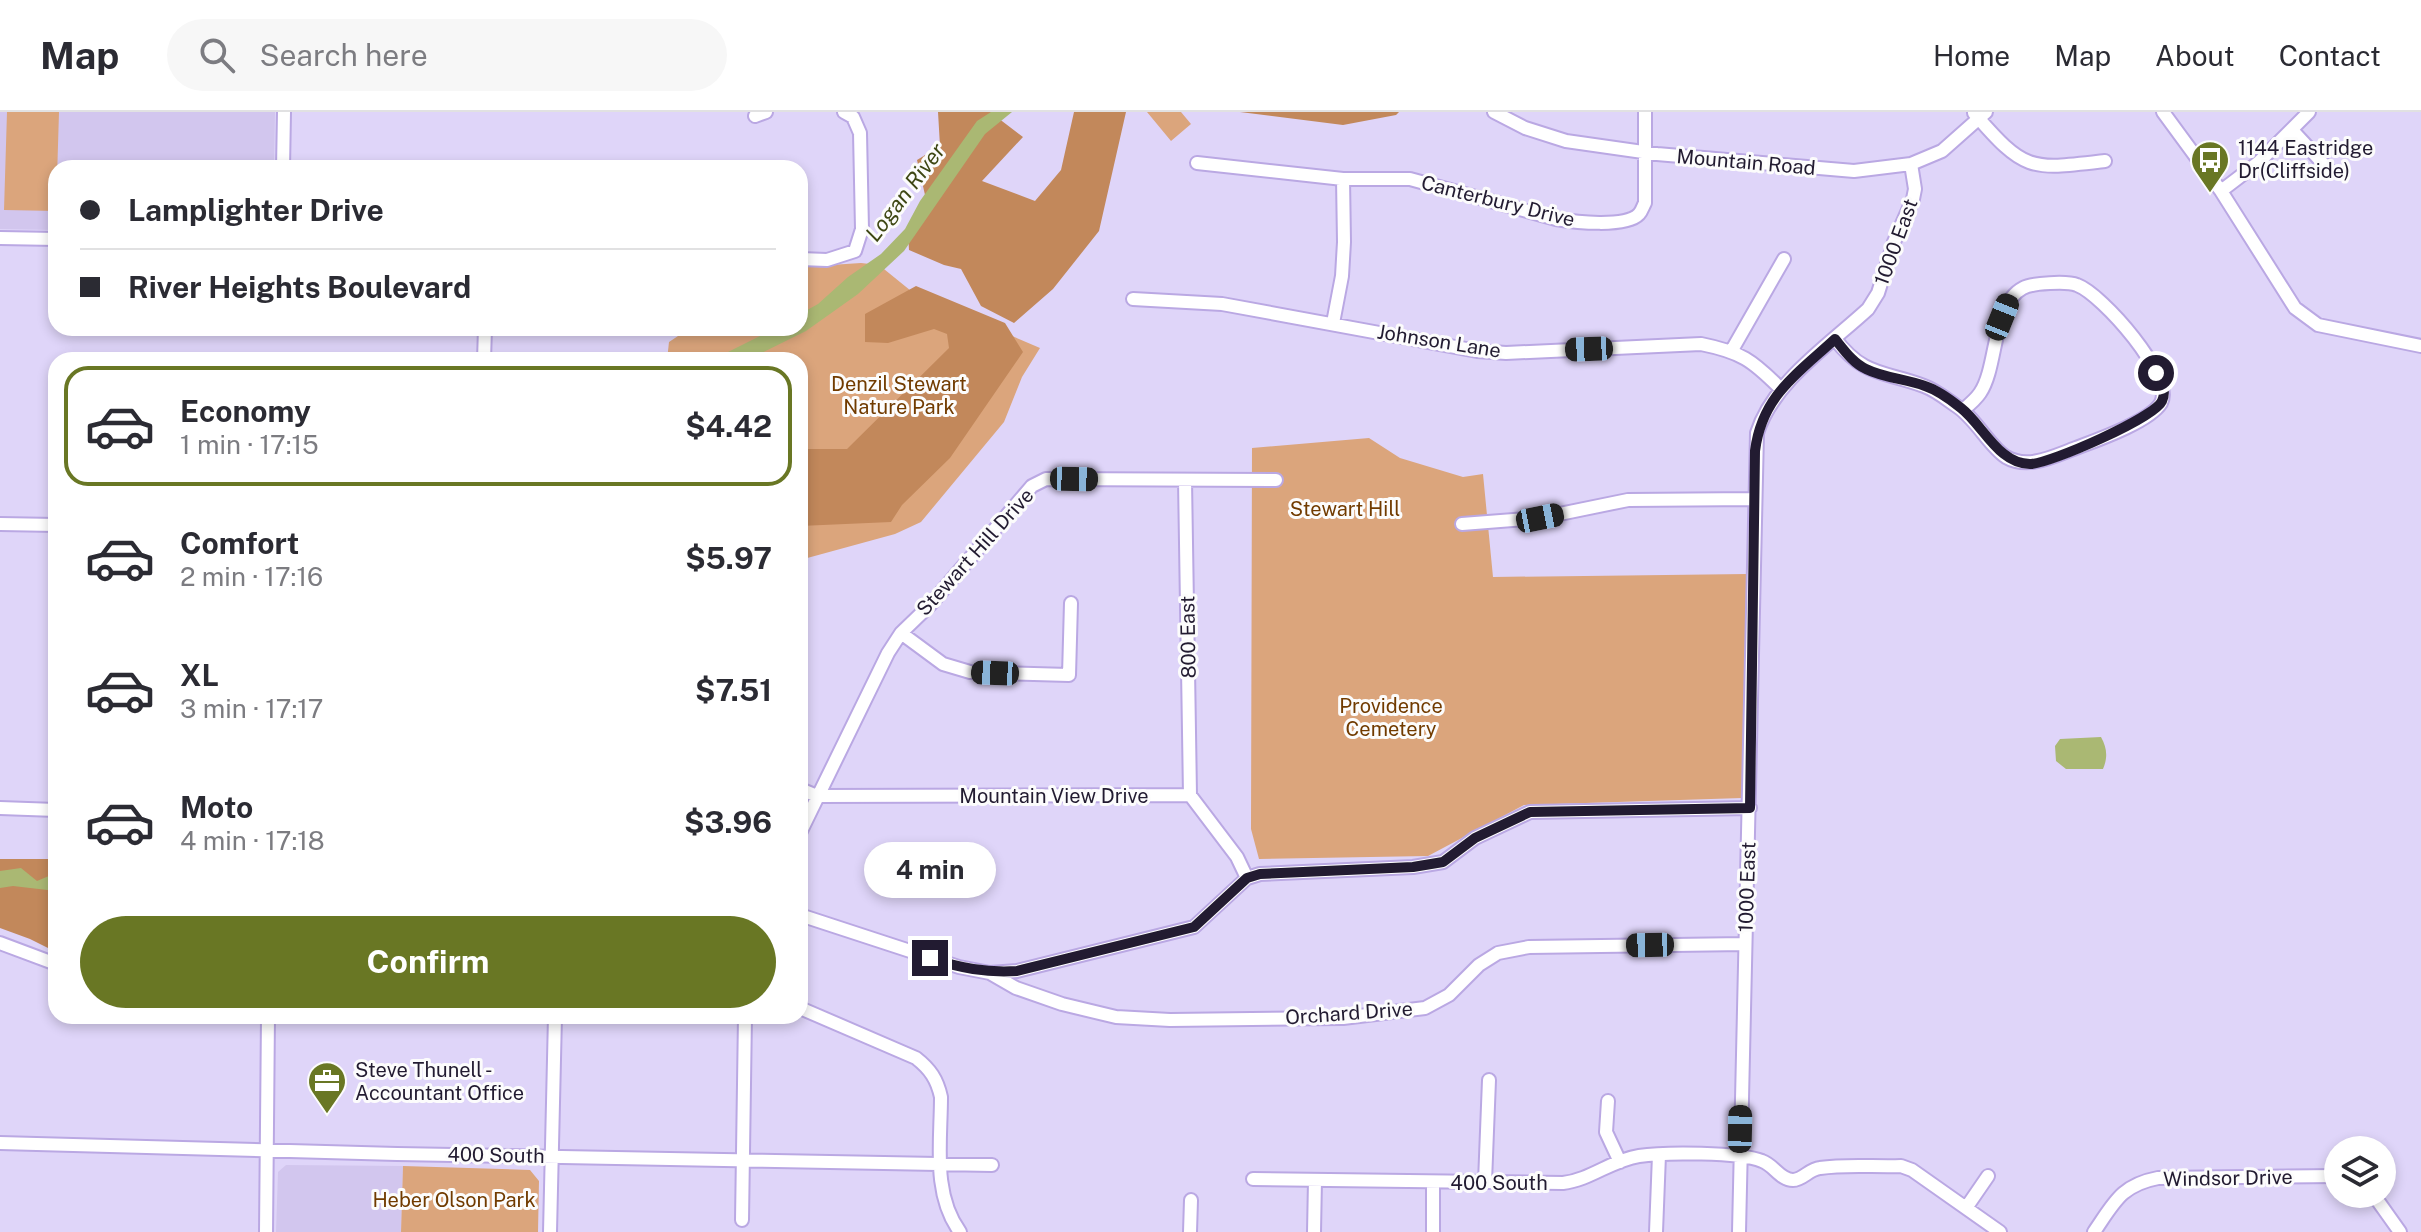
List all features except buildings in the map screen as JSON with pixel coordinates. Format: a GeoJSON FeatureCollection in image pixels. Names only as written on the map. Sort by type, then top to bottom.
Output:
{"type":"FeatureCollection","features":[{"type":"Feature","properties":{"kind":"street"},"geometry":{"type":"LineString","coordinates":[[283,160],[284,112]]}},
{"type":"Feature","properties":{"kind":"street"},"geometry":{"type":"LineString","coordinates":[[808,259],[827,260],[855,251],[862,229],[860,133],[853,117],[844,112]]}},
{"type":"Feature","properties":{"kind":"street","name":"Mountain Road"},"geometry":{"type":"LineString","coordinates":[[1494,112],[1525,128],[1566,141],[1645,153],[1854,171],[1911,164],[1942,151],[1979,114]]}},
{"type":"Feature","properties":{"kind":"street","name":"Canterbury Drive"},"geometry":{"type":"LineString","coordinates":[[1197,163],[1343,179],[1410,179],[1556,219],[1576,222],[1625,221],[1638,215],[1645,203],[1645,112]]}},
{"type":"Feature","properties":{"kind":"street"},"geometry":{"type":"LineString","coordinates":[[2163,112],[2221,191],[2295,308],[2318,325],[2421,346]]}},
{"type":"Feature","properties":{"kind":"street"},"geometry":{"type":"LineString","coordinates":[[2221,191],[2259,162],[2309,112]]}},
{"type":"Feature","properties":{"kind":"street"},"geometry":{"type":"LineString","coordinates":[[1979,114],[2015,156],[2031,165],[2050,168],[2105,161]]}},
{"type":"Feature","properties":{"kind":"street"},"geometry":{"type":"LineString","coordinates":[[2292,130],[2330,171]]}},
{"type":"Feature","properties":{"kind":"street","name":"1000 East"},"geometry":{"type":"LineString","coordinates":[[1739,1232],[1757,433],[1763,415],[1780,388],[1868,309],[1878,293],[1894,242],[1913,199],[1915,189],[1911,164]]}},
{"type":"Feature","properties":{"kind":"street"},"geometry":{"type":"LineString","coordinates":[[1333,323],[1342,276],[1343,179]]}},
{"type":"Feature","properties":{"kind":"street"},"geometry":{"type":"LineString","coordinates":[[0,238],[48,239]]}},
{"type":"Feature","properties":{"kind":"street"},"geometry":{"type":"LineString","coordinates":[[1732,350],[1784,259]]}},
{"type":"Feature","properties":{"kind":"street"},"geometry":{"type":"LineString","coordinates":[[1835,339],[1866,369],[1928,387],[1963,410],[2006,457],[2030,464],[2143,418],[2155,411],[2163,400],[2164,388],[2148,358],[2097,298],[2076,284],[2044,283],[2023,287],[2009,300],[1982,392],[1963,410]]}},
{"type":"Feature","properties":{"kind":"street","name":"Johnson Lane"},"geometry":{"type":"LineString","coordinates":[[1133,299],[1222,304],[1477,351],[1506,353],[1701,344],[1732,350],[1760,367],[1780,388]]}},
{"type":"Feature","properties":{"kind":"street","name":"Stewart Hill Drive"},"geometry":{"type":"LineString","coordinates":[[808,816],[888,653],[901,633],[930,605],[1032,486],[1046,479],[1276,480]]}},
{"type":"Feature","properties":{"kind":"street","name":"800 East"},"geometry":{"type":"LineString","coordinates":[[1185,480],[1190,795]]}},
{"type":"Feature","properties":{"kind":"street"},"geometry":{"type":"LineString","coordinates":[[1462,524],[1540,518],[1628,500],[1755,499]]}},
{"type":"Feature","properties":{"kind":"street"},"geometry":{"type":"LineString","coordinates":[[0,524],[48,525]]}},
{"type":"Feature","properties":{"kind":"street"},"geometry":{"type":"LineString","coordinates":[[901,633],[943,664],[970,672],[1069,675],[1071,603]]}},
{"type":"Feature","properties":{"kind":"street"},"geometry":{"type":"LineString","coordinates":[[808,792],[817,796]]}},
{"type":"Feature","properties":{"kind":"street"},"geometry":{"type":"LineString","coordinates":[[1190,795],[1237,857],[1247,878]]}},
{"type":"Feature","properties":{"kind":"street","name":"Mountain View Drive"},"geometry":{"type":"LineString","coordinates":[[817,796],[1190,795]]}},
{"type":"Feature","properties":{"kind":"street"},"geometry":{"type":"LineString","coordinates":[[0,808],[48,810]]}},
{"type":"Feature","properties":{"kind":"street"},"geometry":{"type":"LineString","coordinates":[[808,918],[959,967],[990,973],[1017,971],[1194,927],[1247,878],[1260,874],[1413,867],[1443,862],[1475,838],[1530,812],[1750,808]]}},
{"type":"Feature","properties":{"kind":"street"},"geometry":{"type":"LineString","coordinates":[[0,943],[48,961]]}},
{"type":"Feature","properties":{"kind":"street","name":"Orchard Drive"},"geometry":{"type":"LineString","coordinates":[[990,973],[1016,988],[1062,1004],[1116,1017],[1170,1020],[1343,1018],[1425,1008],[1449,995],[1479,965],[1498,953],[1529,947],[1745,944]]}},
{"type":"Feature","properties":{"kind":"street"},"geometry":{"type":"LineString","coordinates":[[808,1011],[916,1058],[928,1068],[937,1082],[941,1097],[943,1198],[951,1220],[960,1232]]}},
{"type":"Feature","properties":{"kind":"street"},"geometry":{"type":"LineString","coordinates":[[266,1232],[268,1024]]}},
{"type":"Feature","properties":{"kind":"street"},"geometry":{"type":"LineString","coordinates":[[550,1232],[555,1024]]}},
{"type":"Feature","properties":{"kind":"street"},"geometry":{"type":"LineString","coordinates":[[742,1220],[745,1024]]}},
{"type":"Feature","properties":{"kind":"street"},"geometry":{"type":"LineString","coordinates":[[1485,1182],[1489,1080]]}},
{"type":"Feature","properties":{"kind":"street"},"geometry":{"type":"LineString","coordinates":[[1608,1101],[1606,1132],[1620,1162]]}},
{"type":"Feature","properties":{"kind":"street","name":"400 South"},"geometry":{"type":"LineString","coordinates":[[0,1143],[992,1165]]}},
{"type":"Feature","properties":{"kind":"street"},"geometry":{"type":"LineString","coordinates":[[1656,1232],[1659,1155]]}},
{"type":"Feature","properties":{"kind":"street","name":"400 South"},"geometry":{"type":"LineString","coordinates":[[1253,1179],[1578,1181],[1638,1156],[1740,1157]]}},
{"type":"Feature","properties":{"kind":"street"},"geometry":{"type":"LineString","coordinates":[[1740,1157],[1763,1161],[1790,1180],[1797,1180],[1819,1168],[1901,1166],[1912,1170],[2000,1232]]}},
{"type":"Feature","properties":{"kind":"street"},"geometry":{"type":"LineString","coordinates":[[1966,1208],[1988,1176]]}},
{"type":"Feature","properties":{"kind":"street","name":"Windsor Drive"},"geometry":{"type":"LineString","coordinates":[[2094,1232],[2123,1192],[2138,1181],[2158,1178],[2324,1176]]}},
{"type":"Feature","properties":{"kind":"street"},"geometry":{"type":"LineString","coordinates":[[1314,1232],[1315,1180]]}},
{"type":"Feature","properties":{"kind":"street"},"geometry":{"type":"LineString","coordinates":[[1433,1182],[1433,1232]]}},
{"type":"Feature","properties":{"kind":"street"},"geometry":{"type":"LineString","coordinates":[[1190,1232],[1191,1200]]}},
{"type":"Feature","properties":{"kind":"street"},"geometry":{"type":"LineString","coordinates":[[2383,1208],[2400,1232]]}},
{"type":"Feature","properties":{"kind":"shaded area"},"geometry":{"type":"Polygon","coordinates":[[[0,112],[275,112],[274,160],[48,160],[48,230],[0,229],[0,112]]]}},
{"type":"Feature","properties":{"kind":"shaded area"},"geometry":{"type":"Polygon","coordinates":[[[938,112],[1003,112],[998,118],[1023,137],[982,181],[1035,201],[1061,170],[1074,112],[1126,112],[1099,231],[1053,289],[1014,323],[981,306],[961,269],[909,250],[908,233],[928,208],[917,160],[940,146],[938,112]]]}},
{"type":"Feature","properties":{"kind":"shaded area"},"geometry":{"type":"Polygon","coordinates":[[[991,112],[1012,112],[985,134],[904,251],[858,294],[808,330],[808,310],[881,254],[905,229],[920,201],[977,121],[991,112]]]}},
{"type":"Feature","properties":{"kind":"shaded area"},"geometry":{"type":"Polygon","coordinates":[[[1240,112],[1399,112],[1343,125],[1240,112]]]}},
{"type":"Feature","properties":{"kind":"shaded area"},"geometry":{"type":"Polygon","coordinates":[[[916,286],[1005,323],[1023,352],[950,458],[902,505],[891,522],[808,526],[808,449],[847,449],[949,348],[947,334],[934,329],[888,343],[865,342],[865,314],[916,286]]]}},
{"type":"Feature","properties":{"kind":"shaded area"},"geometry":{"type":"Polygon","coordinates":[[[760,336],[796,336],[763,352],[728,352],[760,336]]]}},
{"type":"Feature","properties":{"kind":"shaded area"},"geometry":{"type":"Polygon","coordinates":[[[2101,737],[2106,753],[2103,769],[2066,769],[2056,761],[2055,746],[2060,739],[2101,737]]]}},
{"type":"Feature","properties":{"kind":"shaded area"},"geometry":{"type":"Polygon","coordinates":[[[0,859],[48,859],[48,948],[0,928],[0,859]]]}},
{"type":"Feature","properties":{"kind":"shaded area"},"geometry":{"type":"Polygon","coordinates":[[[21,868],[37,881],[48,876],[48,890],[13,886],[0,888],[0,871],[21,868]]]}},
{"type":"Feature","properties":{"kind":"shaded area"},"geometry":{"type":"Polygon","coordinates":[[[286,1165],[403,1166],[401,1232],[276,1232],[278,1172],[286,1165]]]}},
{"type":"Feature","properties":{"kind":"green space"},"geometry":{"type":"Polygon","coordinates":[[[7,112],[59,112],[58,160],[48,160],[48,211],[4,210],[7,112]]]}},
{"type":"Feature","properties":{"kind":"green space"},"geometry":{"type":"Polygon","coordinates":[[[1147,112],[1181,112],[1191,124],[1171,141],[1147,112]]]}},
{"type":"Feature","properties":{"kind":"green space","name":"Denzil Stewart Nature Park"},"geometry":{"type":"Polygon","coordinates":[[[879,265],[916,295],[1040,348],[1022,377],[1004,422],[921,522],[895,534],[808,558],[808,352],[668,352],[669,342],[678,336],[808,336],[808,266],[879,265]]]}},
{"type":"Feature","properties":{"kind":"green space","name":"Providence Cemetery"},"geometry":{"type":"Polygon","coordinates":[[[1369,438],[1400,458],[1463,477],[1483,474],[1493,577],[1747,574],[1742,798],[1524,805],[1428,856],[1259,859],[1251,829],[1252,448],[1369,438]]]}},
{"type":"Feature","properties":{"kind":"green space","name":"Heber Olson Park"},"geometry":{"type":"Polygon","coordinates":[[[403,1166],[530,1170],[539,1181],[538,1232],[401,1232],[403,1166]]]}},
{"type":"Feature","properties":{"kind":"place","name":"1144 Eastridge Dr(Cliffside)"},"geometry":{"type":"Point","coordinates":[2210,194]}},
{"type":"Feature","properties":{"kind":"place","name":"Steve Thunell - Accountant Office"},"geometry":{"type":"Point","coordinates":[327,1115]}},
{"type":"Feature","properties":{"kind":"route"},"geometry":{"type":"LineString","coordinates":[[930,958],[990,973],[1017,971],[1194,927],[1247,878],[1260,874],[1413,867],[1443,862],[1475,838],[1530,812],[1750,808],[1755,451],[1763,415],[1780,388],[1835,339],[1866,369],[1928,387],[1963,410],[2006,457],[2030,464],[2131,425],[2155,411],[2163,400],[2164,388],[2156,373]]}},
{"type":"Feature","properties":{"kind":"water label","name":"Logan River"},"geometry":{"type":"Point","coordinates":[905,192]}},
{"type":"Feature","properties":{"kind":"park label","name":"Stewart Hill"},"geometry":{"type":"Point","coordinates":[1345,509]}}]}
